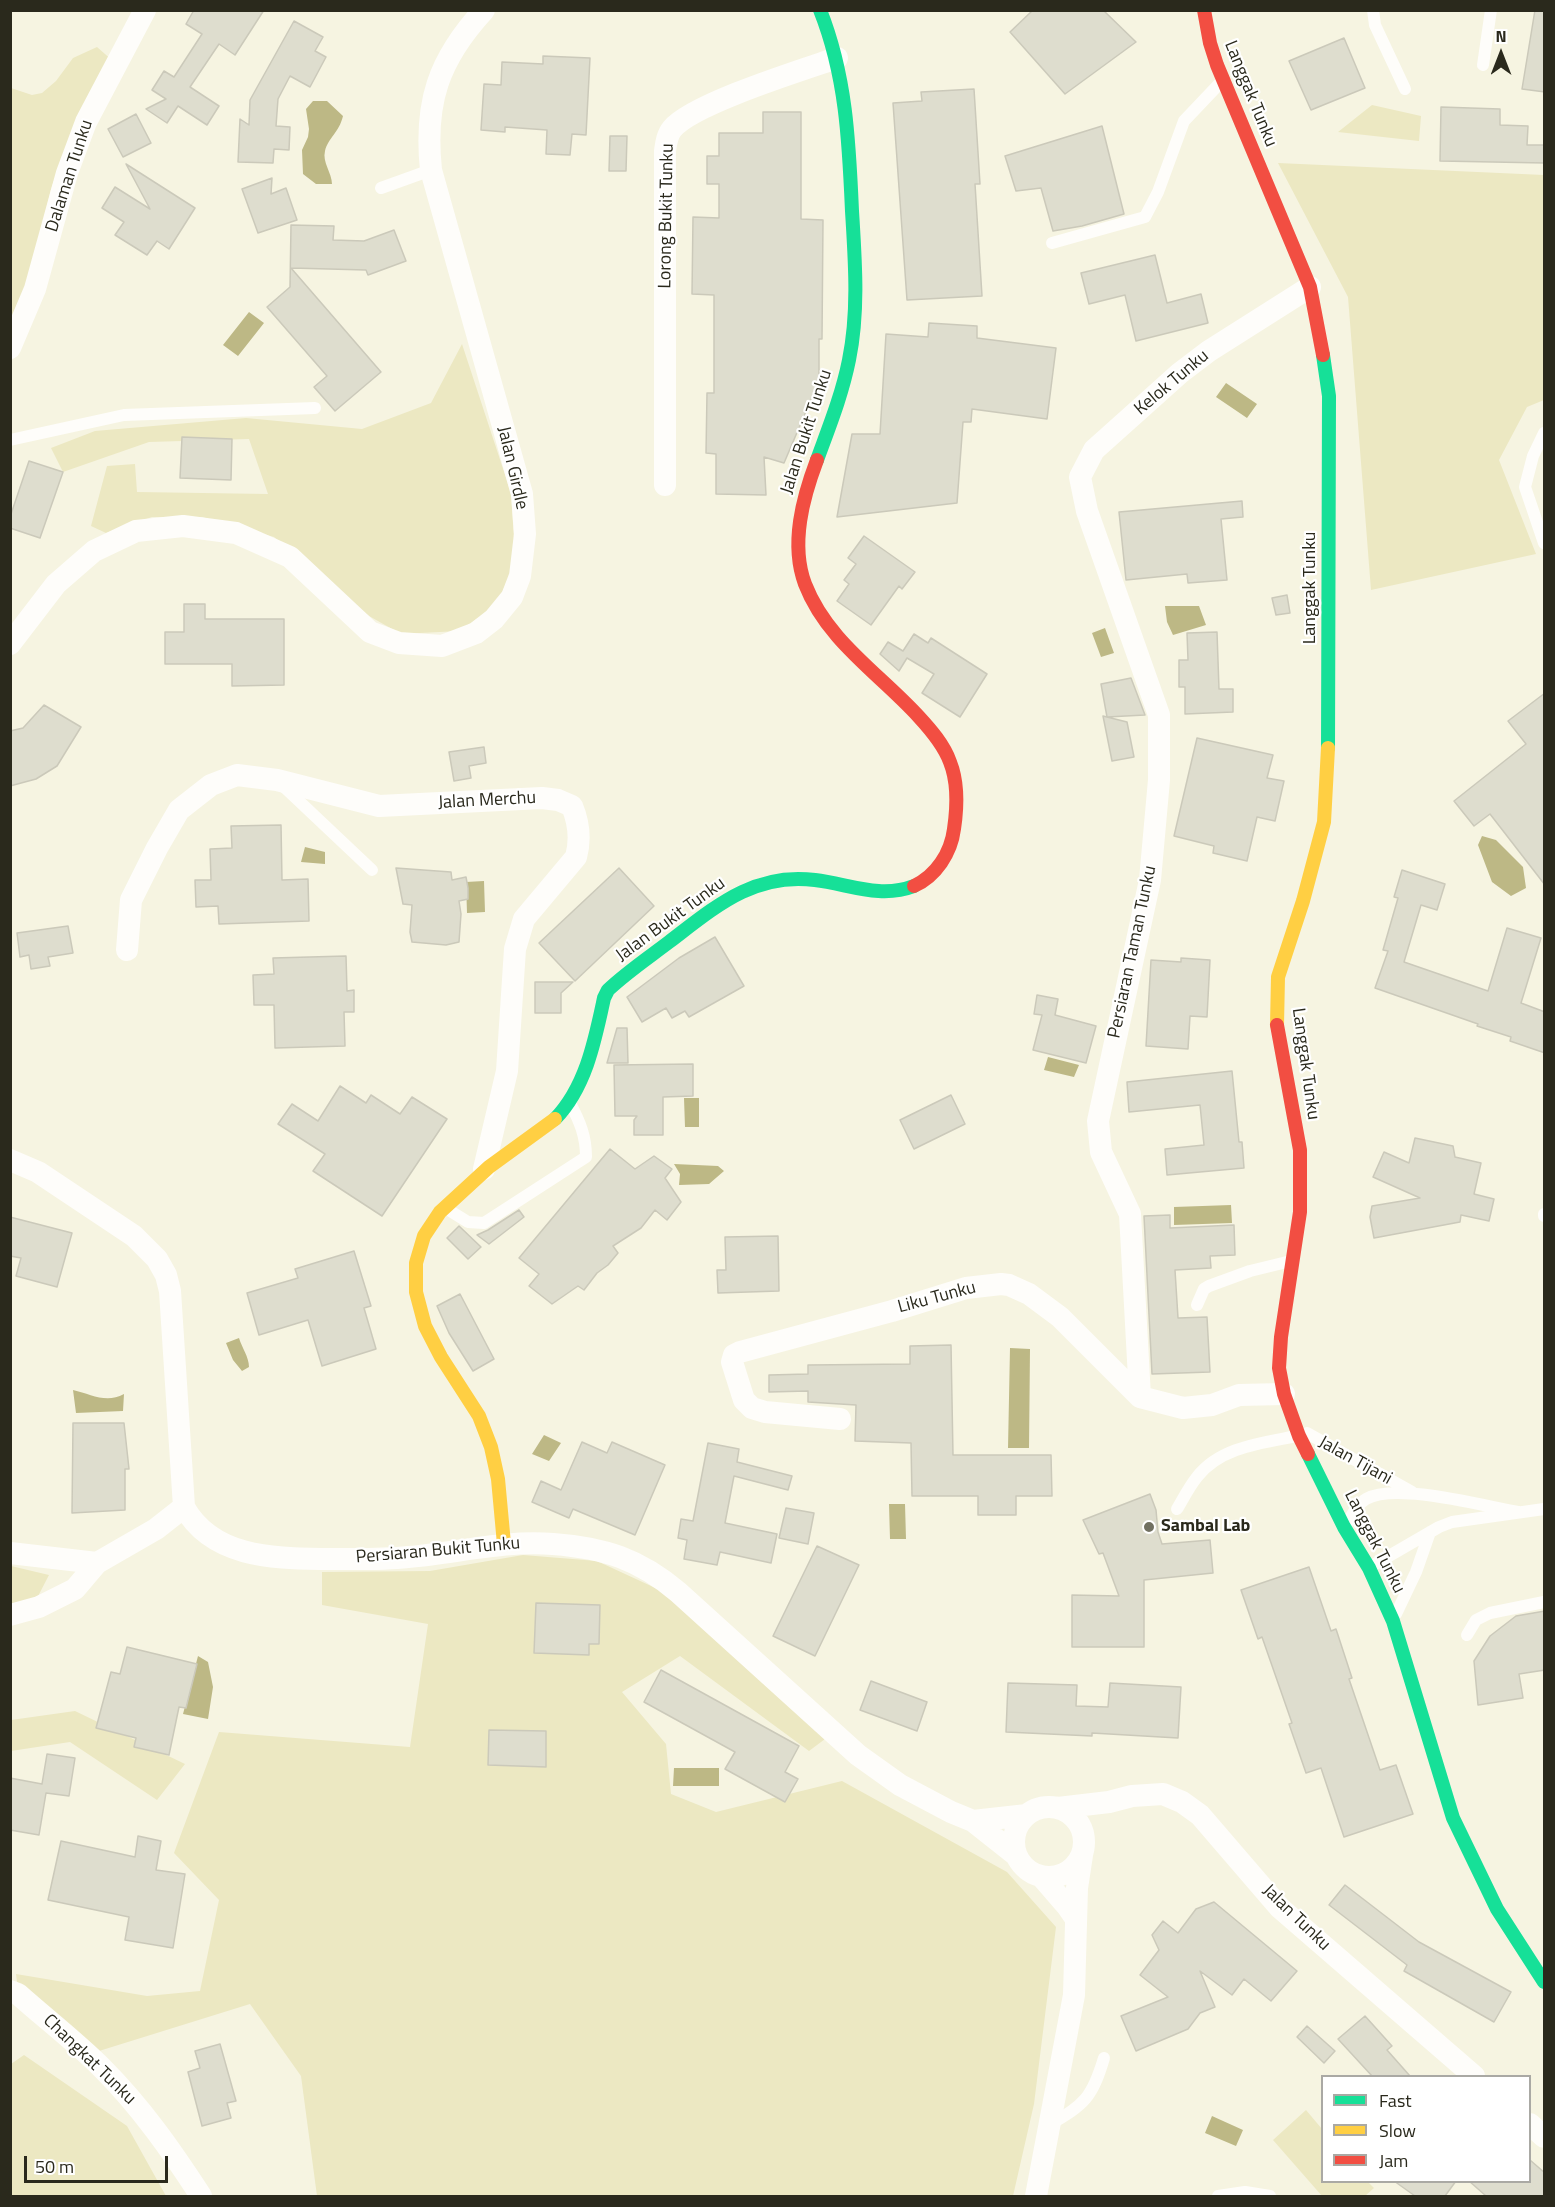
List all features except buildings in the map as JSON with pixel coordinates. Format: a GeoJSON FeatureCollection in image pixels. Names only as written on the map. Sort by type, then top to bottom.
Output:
{"type":"FeatureCollection","features":[{"type":"Feature","properties":{"kind":"street","name":"Dalaman Tunku"},"geometry":{"type":"LineString","coordinates":[[10,348],[35,289],[67,173],[86,122],[145,10]]}},
{"type":"Feature","properties":{"kind":"street","name":"Jalan Girdle"},"geometry":{"type":"LineString","coordinates":[[10,644],[56,584],[94,551],[136,531],[183,526],[236,532],[290,557],[370,632],[399,643],[442,646],[476,633],[494,619],[512,597],[520,576],[525,534],[522,494],[431,170],[428,139],[433,97],[442,70],[465,31],[484,10]]}},
{"type":"Feature","properties":{"kind":"street","name":"Jalan Bukit Tunku"},"geometry":{"type":"LineString","coordinates":[[504,1544],[499,1478],[489,1440],[479,1416],[425,1330],[416,1292],[416,1258],[434,1220],[484,1169],[546,1127],[570,1102],[589,1062],[604,998],[608,990],[725,899],[754,886],[780,881],[813,880],[867,892],[896,893],[925,879],[939,866],[948,853],[954,832],[956,789],[951,766],[942,745],[914,709],[842,643],[820,614],[805,583],[799,555],[800,513],[806,485],[845,382],[853,329],[854,242],[848,122],[837,58],[820,10]]}},
{"type":"Feature","properties":{"kind":"street","name":"Langgak Tunku"},"geometry":{"type":"LineString","coordinates":[[1204,10],[1210,43],[1223,80],[1310,287],[1329,396],[1329,738],[1324,822],[1303,901],[1278,977],[1277,1023],[1300,1150],[1300,1212],[1281,1337],[1279,1368],[1284,1394],[1297,1431],[1344,1527],[1369,1568],[1393,1621],[1453,1818],[1497,1909],[1545,1982]]}},
{"type":"Feature","properties":{"kind":"street","name":"Lorong Bukit Tunku"},"geometry":{"type":"LineString","coordinates":[[665,484],[665,151],[667,139],[672,129],[687,117],[715,103],[837,58]]}},
{"type":"Feature","properties":{"kind":"street","name":"Kelok Tunku"},"geometry":{"type":"LineString","coordinates":[[1087,511],[1080,477],[1094,450],[1180,373],[1209,351],[1310,287]]}},
{"type":"Feature","properties":{"kind":"street","name":"Persiaran Taman Tunku"},"geometry":{"type":"LineString","coordinates":[[1087,511],[1159,715],[1159,780],[1150,880],[1098,1121],[1101,1152],[1130,1214],[1140,1397]]}},
{"type":"Feature","properties":{"kind":"street","name":"Jalan Merchu"},"geometry":{"type":"LineString","coordinates":[[127,950],[131,900],[179,810],[211,785],[237,776],[277,780],[379,806],[542,798],[558,800],[572,806],[579,822],[576,857],[524,918],[518,936],[515,949],[507,1071],[484,1169]]}},
{"type":"Feature","properties":{"kind":"street"},"geometry":{"type":"LineString","coordinates":[[10,1160],[38,1172],[134,1236],[157,1259],[166,1275],[170,1292],[184,1507],[156,1529],[96,1563],[75,1589],[39,1607],[10,1615]]}},
{"type":"Feature","properties":{"kind":"street","name":"Liku Tunku"},"geometry":{"type":"LineString","coordinates":[[840,1419],[765,1412],[752,1408],[744,1401],[732,1362],[734,1355],[966,1288],[1001,1284],[1029,1294],[1060,1317],[1140,1397],[1183,1408],[1212,1405],[1239,1395],[1284,1394]]}},
{"type":"Feature","properties":{"kind":"street","name":"Persiaran Bukit Tunku"},"geometry":{"type":"LineString","coordinates":[[184,1507],[191,1520],[212,1537],[243,1552],[265,1557],[346,1559],[408,1557],[504,1544],[555,1544],[606,1552],[637,1562],[659,1575],[858,1755],[900,1785],[951,1812],[974,1821],[1016,1855]]}},
{"type":"Feature","properties":{"kind":"street"},"geometry":{"type":"LineString","coordinates":[[10,1553],[96,1563]]}},
{"type":"Feature","properties":{"kind":"street","name":"Jalan Tunku"},"geometry":{"type":"LineString","coordinates":[[1058,1808],[1109,1802],[1132,1796],[1163,1794],[1182,1802],[1200,1815],[1280,1908],[1473,2075]]}},
{"type":"Feature","properties":{"kind":"street"},"geometry":{"type":"LineString","coordinates":[[1036,2196],[1074,1995],[1078,1872],[1084,1850],[1083,1832],[1078,1821],[1069,1813],[1058,1808],[1047,1807],[1036,1809],[1027,1815],[1019,1823],[1015,1833],[1016,1855],[1030,1872],[1053,1877],[1065,1874],[1075,1866],[1084,1850],[1109,1802]]}},
{"type":"Feature","properties":{"kind":"street","name":"Persiaran Bukit Tunku"},"geometry":{"type":"LineString","coordinates":[[974,1821],[1027,1815]]}},
{"type":"Feature","properties":{"kind":"street"},"geometry":{"type":"LineString","coordinates":[[1041,1876],[1076,1919]]}},
{"type":"Feature","properties":{"kind":"street","name":"Changkat Tunku"},"geometry":{"type":"LineString","coordinates":[[10,1991],[26,2002],[109,2075],[140,2109],[167,2144],[201,2196]]}},
{"type":"Feature","properties":{"kind":"street"},"geometry":{"type":"LineString","coordinates":[[1531,2125],[1545,2137]]}},
{"type":"Feature","properties":{"kind":"lane"},"geometry":{"type":"LineString","coordinates":[[1373,10],[1374,25],[1405,89]]}},
{"type":"Feature","properties":{"kind":"lane"},"geometry":{"type":"LineString","coordinates":[[1482,64],[1491,10]]}},
{"type":"Feature","properties":{"kind":"lane"},"geometry":{"type":"LineString","coordinates":[[1052,243],[1145,216],[1158,192],[1184,121],[1223,80]]}},
{"type":"Feature","properties":{"kind":"lane"},"geometry":{"type":"LineString","coordinates":[[381,188],[431,170]]}},
{"type":"Feature","properties":{"kind":"lane"},"geometry":{"type":"LineString","coordinates":[[10,440],[124,415],[315,408]]}},
{"type":"Feature","properties":{"kind":"lane"},"geometry":{"type":"LineString","coordinates":[[1545,433],[1533,456],[1525,487],[1545,543]]}},
{"type":"Feature","properties":{"kind":"lane"},"geometry":{"type":"LineString","coordinates":[[277,780],[372,870]]}},
{"type":"Feature","properties":{"kind":"lane"},"geometry":{"type":"LineString","coordinates":[[446,1208],[468,1222],[484,1223],[586,1157],[582,1125],[570,1102]]}},
{"type":"Feature","properties":{"kind":"lane"},"geometry":{"type":"LineString","coordinates":[[1197,1305],[1204,1289],[1209,1286],[1250,1271],[1292,1261]]}},
{"type":"Feature","properties":{"kind":"lane"},"geometry":{"type":"LineString","coordinates":[[1177,1509],[1197,1477],[1214,1461],[1246,1446],[1297,1431]]}},
{"type":"Feature","properties":{"kind":"lane","name":"Jalan Tijani"},"geometry":{"type":"LineString","coordinates":[[1297,1431],[1416,1494]]}},
{"type":"Feature","properties":{"kind":"lane","name":"Jalan Tijani"},"geometry":{"type":"LineString","coordinates":[[1344,1527],[1364,1500],[1383,1494],[1416,1494],[1518,1512],[1544,1513]]}},
{"type":"Feature","properties":{"kind":"lane","name":"Jalan Tijani"},"geometry":{"type":"LineString","coordinates":[[1369,1568],[1430,1532],[1452,1522],[1518,1512]]}},
{"type":"Feature","properties":{"kind":"lane"},"geometry":{"type":"LineString","coordinates":[[1393,1621],[1416,1572],[1430,1532]]}},
{"type":"Feature","properties":{"kind":"lane"},"geometry":{"type":"LineString","coordinates":[[1467,1635],[1476,1620],[1490,1613],[1545,1602]]}},
{"type":"Feature","properties":{"kind":"lane"},"geometry":{"type":"LineString","coordinates":[[1050,2125],[1077,2109],[1095,2087],[1104,2058]]}},
{"type":"Feature","properties":{"kind":"lane"},"geometry":{"type":"LineString","coordinates":[[1219,2196],[1245,2192],[1270,2196]]}},
{"type":"Feature","properties":{"kind":"shaded area"},"geometry":{"type":"Polygon","coordinates":[[[97,47],[113,61],[69,139],[51,189],[31,272],[11,321],[11,88],[32,95],[42,93],[56,81],[73,58],[97,47]]]}},
{"type":"Feature","properties":{"kind":"shaded area"},"geometry":{"type":"Polygon","coordinates":[[[313,101],[327,101],[343,116],[324,155],[332,184],[316,184],[303,174],[302,150],[309,129],[306,109],[313,101]]]}},
{"type":"Feature","properties":{"kind":"shaded area"},"geometry":{"type":"Polygon","coordinates":[[[1372,105],[1421,116],[1419,141],[1338,132],[1372,105]]]}},
{"type":"Feature","properties":{"kind":"shaded area"},"geometry":{"type":"Polygon","coordinates":[[[1278,163],[1544,175],[1544,400],[1527,407],[1499,460],[1536,554],[1371,590],[1348,297],[1278,163]]]}},
{"type":"Feature","properties":{"kind":"shaded area"},"geometry":{"type":"Polygon","coordinates":[[[249,312],[264,323],[238,356],[223,345],[249,312]]]}},
{"type":"Feature","properties":{"kind":"shaded area"},"geometry":{"type":"Polygon","coordinates":[[[462,344],[511,493],[514,539],[511,572],[496,606],[459,631],[401,634],[369,616],[274,537],[202,517],[152,517],[106,533],[91,526],[107,466],[135,464],[137,492],[268,494],[249,439],[149,442],[63,472],[51,448],[95,431],[246,418],[362,429],[431,403],[462,344]]]}},
{"type":"Feature","properties":{"kind":"shaded area"},"geometry":{"type":"Polygon","coordinates":[[[1226,383],[1257,404],[1247,418],[1216,397],[1226,383]]]}},
{"type":"Feature","properties":{"kind":"shaded area"},"geometry":{"type":"Polygon","coordinates":[[[1165,606],[1199,606],[1206,625],[1173,635],[1167,622],[1165,606]]]}},
{"type":"Feature","properties":{"kind":"shaded area"},"geometry":{"type":"Polygon","coordinates":[[[1105,628],[1114,653],[1101,657],[1092,633],[1105,628]]]}},
{"type":"Feature","properties":{"kind":"shaded area"},"geometry":{"type":"Polygon","coordinates":[[[1482,836],[1496,840],[1523,867],[1526,888],[1511,896],[1492,882],[1478,845],[1482,836]]]}},
{"type":"Feature","properties":{"kind":"shaded area"},"geometry":{"type":"Polygon","coordinates":[[[305,847],[325,852],[325,864],[301,862],[305,847]]]}},
{"type":"Feature","properties":{"kind":"shaded area"},"geometry":{"type":"Polygon","coordinates":[[[484,881],[485,912],[467,913],[466,882],[484,881]]]}},
{"type":"Feature","properties":{"kind":"shaded area"},"geometry":{"type":"Polygon","coordinates":[[[1048,1057],[1079,1065],[1074,1077],[1044,1070],[1048,1057]]]}},
{"type":"Feature","properties":{"kind":"shaded area"},"geometry":{"type":"Polygon","coordinates":[[[684,1098],[699,1098],[699,1127],[685,1127],[684,1098]]]}},
{"type":"Feature","properties":{"kind":"shaded area"},"geometry":{"type":"Polygon","coordinates":[[[674,1164],[718,1166],[724,1171],[709,1184],[679,1185],[680,1174],[674,1164]]]}},
{"type":"Feature","properties":{"kind":"shaded area"},"geometry":{"type":"Polygon","coordinates":[[[1231,1205],[1232,1223],[1174,1225],[1174,1207],[1231,1205]]]}},
{"type":"Feature","properties":{"kind":"shaded area"},"geometry":{"type":"Polygon","coordinates":[[[239,1338],[249,1363],[249,1367],[242,1371],[233,1360],[226,1343],[239,1338]]]}},
{"type":"Feature","properties":{"kind":"shaded area"},"geometry":{"type":"Polygon","coordinates":[[[1010,1348],[1030,1349],[1029,1448],[1008,1448],[1010,1348]]]}},
{"type":"Feature","properties":{"kind":"shaded area"},"geometry":{"type":"Polygon","coordinates":[[[73,1390],[105,1398],[124,1394],[123,1411],[76,1413],[73,1390]]]}},
{"type":"Feature","properties":{"kind":"shaded area"},"geometry":{"type":"Polygon","coordinates":[[[544,1435],[561,1443],[549,1461],[532,1454],[544,1435]]]}},
{"type":"Feature","properties":{"kind":"shaded area"},"geometry":{"type":"Polygon","coordinates":[[[889,1504],[905,1504],[906,1539],[890,1539],[889,1504]]]}},
{"type":"Feature","properties":{"kind":"shaded area"},"geometry":{"type":"Polygon","coordinates":[[[523,1555],[597,1561],[664,1592],[825,1739],[809,1751],[680,1656],[622,1692],[666,1744],[671,1794],[716,1812],[842,1781],[1007,1872],[1056,1927],[1034,2104],[1013,2196],[317,2196],[301,2076],[250,2004],[99,2051],[17,1982],[16,1974],[147,1996],[200,1991],[219,1900],[174,1853],[219,1732],[410,1747],[428,1624],[322,1605],[322,1572],[430,1571],[523,1555]]]}},
{"type":"Feature","properties":{"kind":"shaded area"},"geometry":{"type":"Polygon","coordinates":[[[11,1566],[49,1575],[34,1604],[11,1609],[11,1566]]]}},
{"type":"Feature","properties":{"kind":"shaded area"},"geometry":{"type":"Polygon","coordinates":[[[198,1656],[208,1662],[213,1687],[208,1719],[183,1714],[198,1656]]]}},
{"type":"Feature","properties":{"kind":"shaded area"},"geometry":{"type":"Polygon","coordinates":[[[75,1711],[185,1764],[157,1800],[70,1742],[11,1751],[11,1720],[75,1711]]]}},
{"type":"Feature","properties":{"kind":"shaded area"},"geometry":{"type":"Polygon","coordinates":[[[674,1768],[719,1768],[719,1786],[673,1786],[674,1768]]]}},
{"type":"Feature","properties":{"kind":"shaded area"},"geometry":{"type":"Polygon","coordinates":[[[24,2055],[127,2126],[166,2196],[11,2196],[11,2064],[24,2055]]]}},
{"type":"Feature","properties":{"kind":"shaded area"},"geometry":{"type":"Polygon","coordinates":[[[1306,2110],[1321,2128],[1321,2183],[1369,2183],[1374,2188],[1365,2196],[1322,2196],[1273,2140],[1306,2110]]]}},
{"type":"Feature","properties":{"kind":"shaded area"},"geometry":{"type":"Polygon","coordinates":[[[1212,2116],[1243,2130],[1236,2146],[1205,2133],[1212,2116]]]}},
{"type":"Feature","properties":{"kind":"traffic: fast"},"geometry":{"type":"LineString","coordinates":[[817,460],[839,398],[849,360],[854,323],[855,286],[845,109],[836,59],[820,10]]}},
{"type":"Feature","properties":{"kind":"traffic: fast"},"geometry":{"type":"LineString","coordinates":[[1323,355],[1329,396],[1328,748]]}},
{"type":"Feature","properties":{"kind":"traffic: fast"},"geometry":{"type":"LineString","coordinates":[[555,1119],[566,1106],[582,1078],[608,990],[719,905],[754,887],[773,881],[793,879],[815,880],[877,891],[901,890],[914,886]]}},
{"type":"Feature","properties":{"kind":"traffic: fast"},"geometry":{"type":"LineString","coordinates":[[1308,1454],[1344,1527],[1369,1568],[1393,1621],[1453,1818],[1497,1909],[1544,1982]]}},
{"type":"Feature","properties":{"kind":"traffic: slow"},"geometry":{"type":"LineString","coordinates":[[1277,1025],[1278,977],[1303,901],[1324,822],[1328,748]]}},
{"type":"Feature","properties":{"kind":"traffic: slow"},"geometry":{"type":"LineString","coordinates":[[504,1544],[498,1479],[491,1447],[479,1416],[441,1357],[425,1326],[416,1292],[416,1263],[424,1236],[440,1212],[489,1167],[555,1119]]}},
{"type":"Feature","properties":{"kind":"traffic: jam"},"geometry":{"type":"LineString","coordinates":[[1204,10],[1217,65],[1310,287],[1323,355]]}},
{"type":"Feature","properties":{"kind":"traffic: jam"},"geometry":{"type":"LineString","coordinates":[[817,460],[807,489],[800,521],[799,553],[805,584],[815,604],[840,640],[919,717],[944,750],[953,770],[956,804],[950,847],[936,870],[914,886]]}},
{"type":"Feature","properties":{"kind":"traffic: jam"},"geometry":{"type":"LineString","coordinates":[[1277,1025],[1300,1150],[1300,1212],[1281,1337],[1279,1368],[1284,1394],[1308,1454]]}},
{"type":"Feature","properties":{"kind":"place","name":"Sambal Lab"},"geometry":{"type":"Point","coordinates":[1149,1527]}}]}
